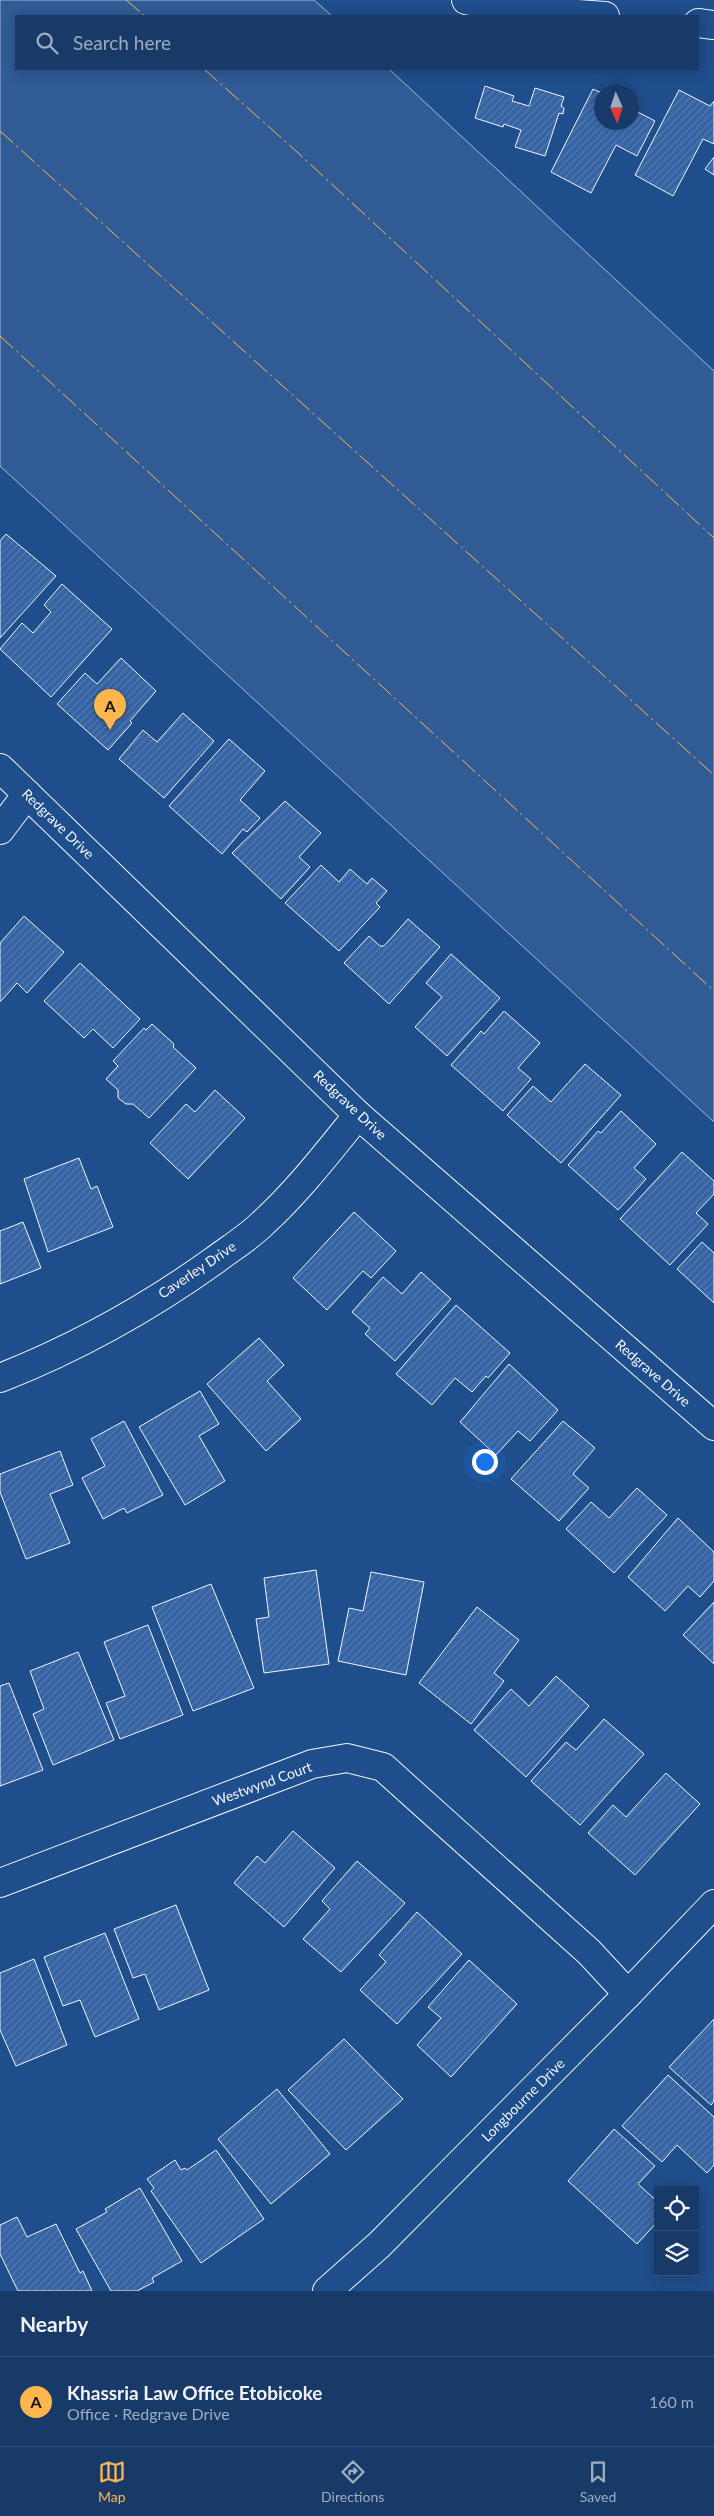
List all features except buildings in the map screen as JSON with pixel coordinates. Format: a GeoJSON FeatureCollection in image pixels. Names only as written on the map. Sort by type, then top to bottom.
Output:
{"type":"FeatureCollection","features":[{"type":"Feature","properties":{"kind":"street"},"geometry":{"type":"LineString","coordinates":[[466,0],[508,9],[592,15]]}},
{"type":"Feature","properties":{"kind":"street"},"geometry":{"type":"LineString","coordinates":[[699,24],[714,25]]}},
{"type":"Feature","properties":{"kind":"street","name":"Redgrave Drive"},"geometry":{"type":"LineString","coordinates":[[0,768],[358,1115],[714,1426]]}},
{"type":"Feature","properties":{"kind":"street"},"geometry":{"type":"LineString","coordinates":[[0,830],[27,794]]}},
{"type":"Feature","properties":{"kind":"street","name":"Caverley Drive"},"geometry":{"type":"LineString","coordinates":[[0,1378],[86,1341],[184,1282],[229,1250],[263,1224],[311,1172],[358,1115]]}},
{"type":"Feature","properties":{"kind":"street","name":"Westwynd Court"},"geometry":{"type":"LineString","coordinates":[[0,1883],[312,1764],[347,1758],[383,1767],[589,1952],[628,1994]]}},
{"type":"Feature","properties":{"kind":"street","name":"Longbourne Drive"},"geometry":{"type":"LineString","coordinates":[[327,2291],[379,2245],[628,1994],[714,1904]]}},
{"type":"Feature","properties":{"kind":"shaded area"},"geometry":{"type":"Polygon","coordinates":[[[0,0],[314,0],[331,15],[15,15],[15,70],[390,70],[714,371],[714,1122],[0,466],[0,0]]]}},
{"type":"Feature","properties":{"kind":"power"},"geometry":{"type":"LineString","coordinates":[[126,0],[144,15]]}},
{"type":"Feature","properties":{"kind":"power"},"geometry":{"type":"LineString","coordinates":[[205,70],[296,151],[714,538]]}},
{"type":"Feature","properties":{"kind":"power"},"geometry":{"type":"LineString","coordinates":[[0,131],[714,775]]}},
{"type":"Feature","properties":{"kind":"power"},"geometry":{"type":"LineString","coordinates":[[0,336],[714,991]]}},
{"type":"Feature","properties":{"kind":"place","name":"Khassria Law Office Etobicoke"},"geometry":{"type":"Point","coordinates":[110,730]}}]}
